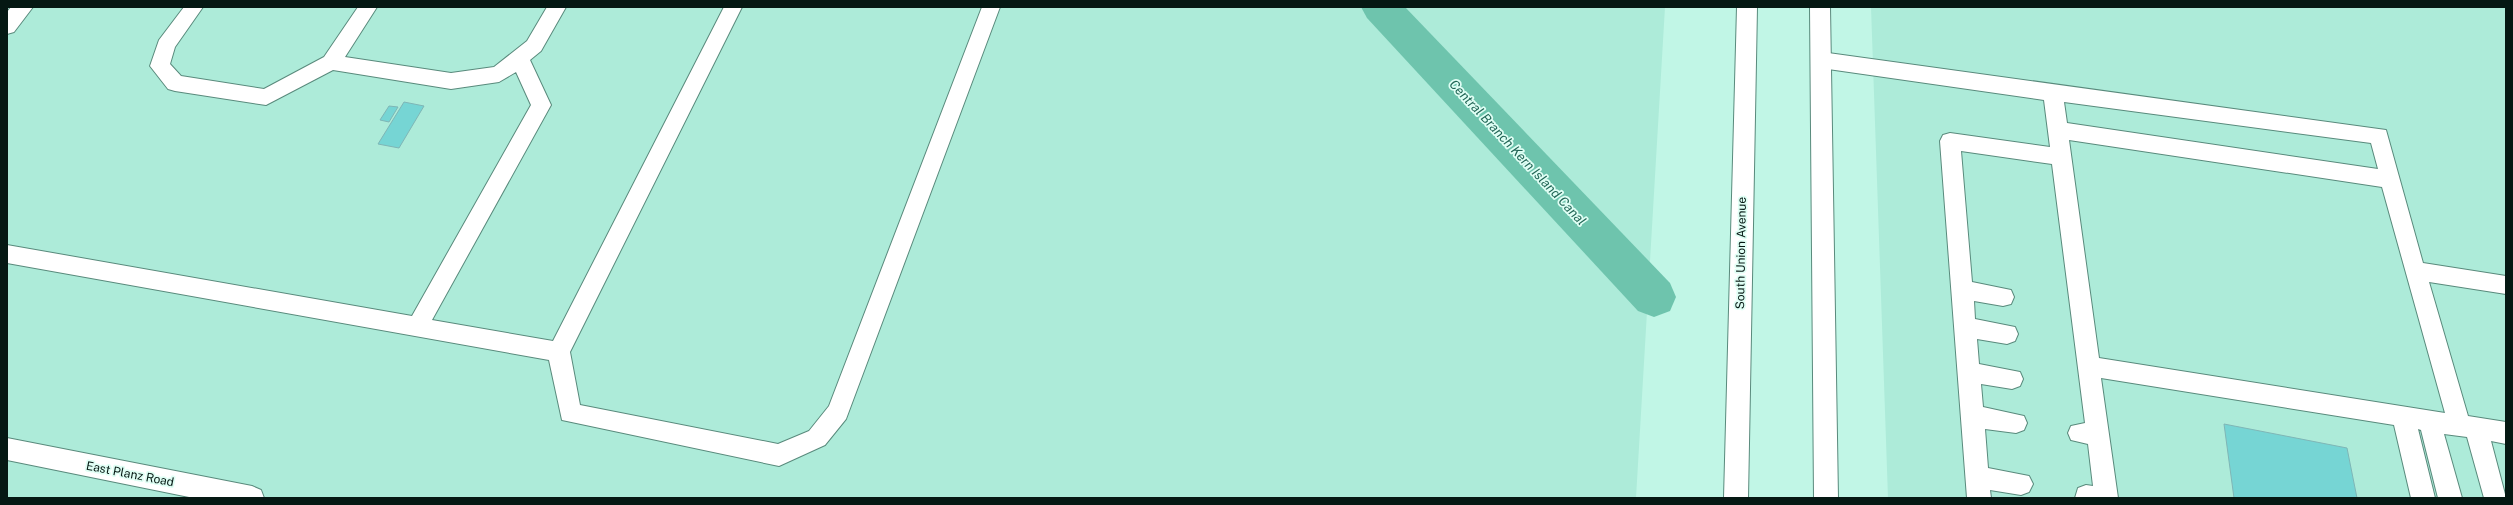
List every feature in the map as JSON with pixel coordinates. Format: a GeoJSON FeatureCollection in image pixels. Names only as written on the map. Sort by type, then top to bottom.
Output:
{"type":"FeatureCollection","features":[{"type":"Feature","properties":{"kind":"main road"},"geometry":{"type":"LineString","coordinates":[[7,26],[22,7]]}},
{"type":"Feature","properties":{"kind":"main road","name":"South Union Avenue"},"geometry":{"type":"LineString","coordinates":[[1736,498],[1746,7]]}},
{"type":"Feature","properties":{"kind":"main road"},"geometry":{"type":"LineString","coordinates":[[1820,7],[1826,498]]}},
{"type":"Feature","properties":{"kind":"main road","name":"East Planz Road"},"geometry":{"type":"LineString","coordinates":[[7,449],[252,498]]}},
{"type":"Feature","properties":{"kind":"lane"},"geometry":{"type":"LineString","coordinates":[[194,7],[166,45],[160,66],[175,83],[266,97],[331,62],[368,7]]}},
{"type":"Feature","properties":{"kind":"lane"},"geometry":{"type":"LineString","coordinates":[[331,62],[451,81],[499,74],[534,46],[557,7]]}},
{"type":"Feature","properties":{"kind":"lane"},"geometry":{"type":"LineString","coordinates":[[733,7],[559,352],[570,413],[779,455],[817,438],[838,412],[991,7]]}},
{"type":"Feature","properties":{"kind":"lane"},"geometry":{"type":"LineString","coordinates":[[417,327],[541,105],[519,58]]}},
{"type":"Feature","properties":{"kind":"lane"},"geometry":{"type":"LineString","coordinates":[[1821,60],[2053,93],[2379,136],[2415,271],[2468,427],[2496,498]]}},
{"type":"Feature","properties":{"kind":"lane"},"geometry":{"type":"LineString","coordinates":[[2053,93],[2062,157],[2074,309],[2082,353],[2088,434],[2097,497]]}},
{"type":"Feature","properties":{"kind":"lane"},"geometry":{"type":"LineString","coordinates":[[2058,130],[2390,179]]}},
{"type":"Feature","properties":{"kind":"lane"},"geometry":{"type":"LineString","coordinates":[[2021,484],[1978,487],[1971,416],[1950,141],[2062,157]]}},
{"type":"Feature","properties":{"kind":"lane"},"geometry":{"type":"LineString","coordinates":[[7,254],[559,352]]}},
{"type":"Feature","properties":{"kind":"lane"},"geometry":{"type":"LineString","coordinates":[[2415,271],[2506,285]]}},
{"type":"Feature","properties":{"kind":"lane"},"geometry":{"type":"LineString","coordinates":[[1962,290],[2003,297]]}},
{"type":"Feature","properties":{"kind":"lane"},"geometry":{"type":"LineString","coordinates":[[1965,327],[2007,334]]}},
{"type":"Feature","properties":{"kind":"lane"},"geometry":{"type":"LineString","coordinates":[[2082,353],[2430,422],[2506,434]]}},
{"type":"Feature","properties":{"kind":"lane"},"geometry":{"type":"LineString","coordinates":[[1968,372],[2012,379]]}},
{"type":"Feature","properties":{"kind":"lane"},"geometry":{"type":"LineString","coordinates":[[1971,416],[2016,423]]}},
{"type":"Feature","properties":{"kind":"lane"},"geometry":{"type":"LineString","coordinates":[[2403,416],[2423,498]]}},
{"type":"Feature","properties":{"kind":"lane"},"geometry":{"type":"LineString","coordinates":[[2430,422],[2450,498]]}},
{"type":"Feature","properties":{"kind":"shaded area"},"geometry":{"type":"Polygon","coordinates":[[[7,7],[1665,7],[1636,498],[7,498],[7,7]]]}},
{"type":"Feature","properties":{"kind":"shaded area"},"geometry":{"type":"Polygon","coordinates":[[[1871,7],[2506,7],[2506,498],[1888,498],[1871,7]]]}},
{"type":"Feature","properties":{"kind":"building"},"geometry":{"type":"Polygon","coordinates":[[[404,102],[424,106],[399,148],[378,144],[404,102]]]}},
{"type":"Feature","properties":{"kind":"building"},"geometry":{"type":"Polygon","coordinates":[[[389,106],[398,107],[389,122],[380,120],[389,106]]]}},
{"type":"Feature","properties":{"kind":"building"},"geometry":{"type":"Polygon","coordinates":[[[2224,424],[2347,448],[2357,498],[2234,498],[2224,424]]]}},
{"type":"Feature","properties":{"kind":"waterway","name":"Central Branch Kern Island Canal"},"geometry":{"type":"LineString","coordinates":[[1381,7],[1654,297]]}}]}
